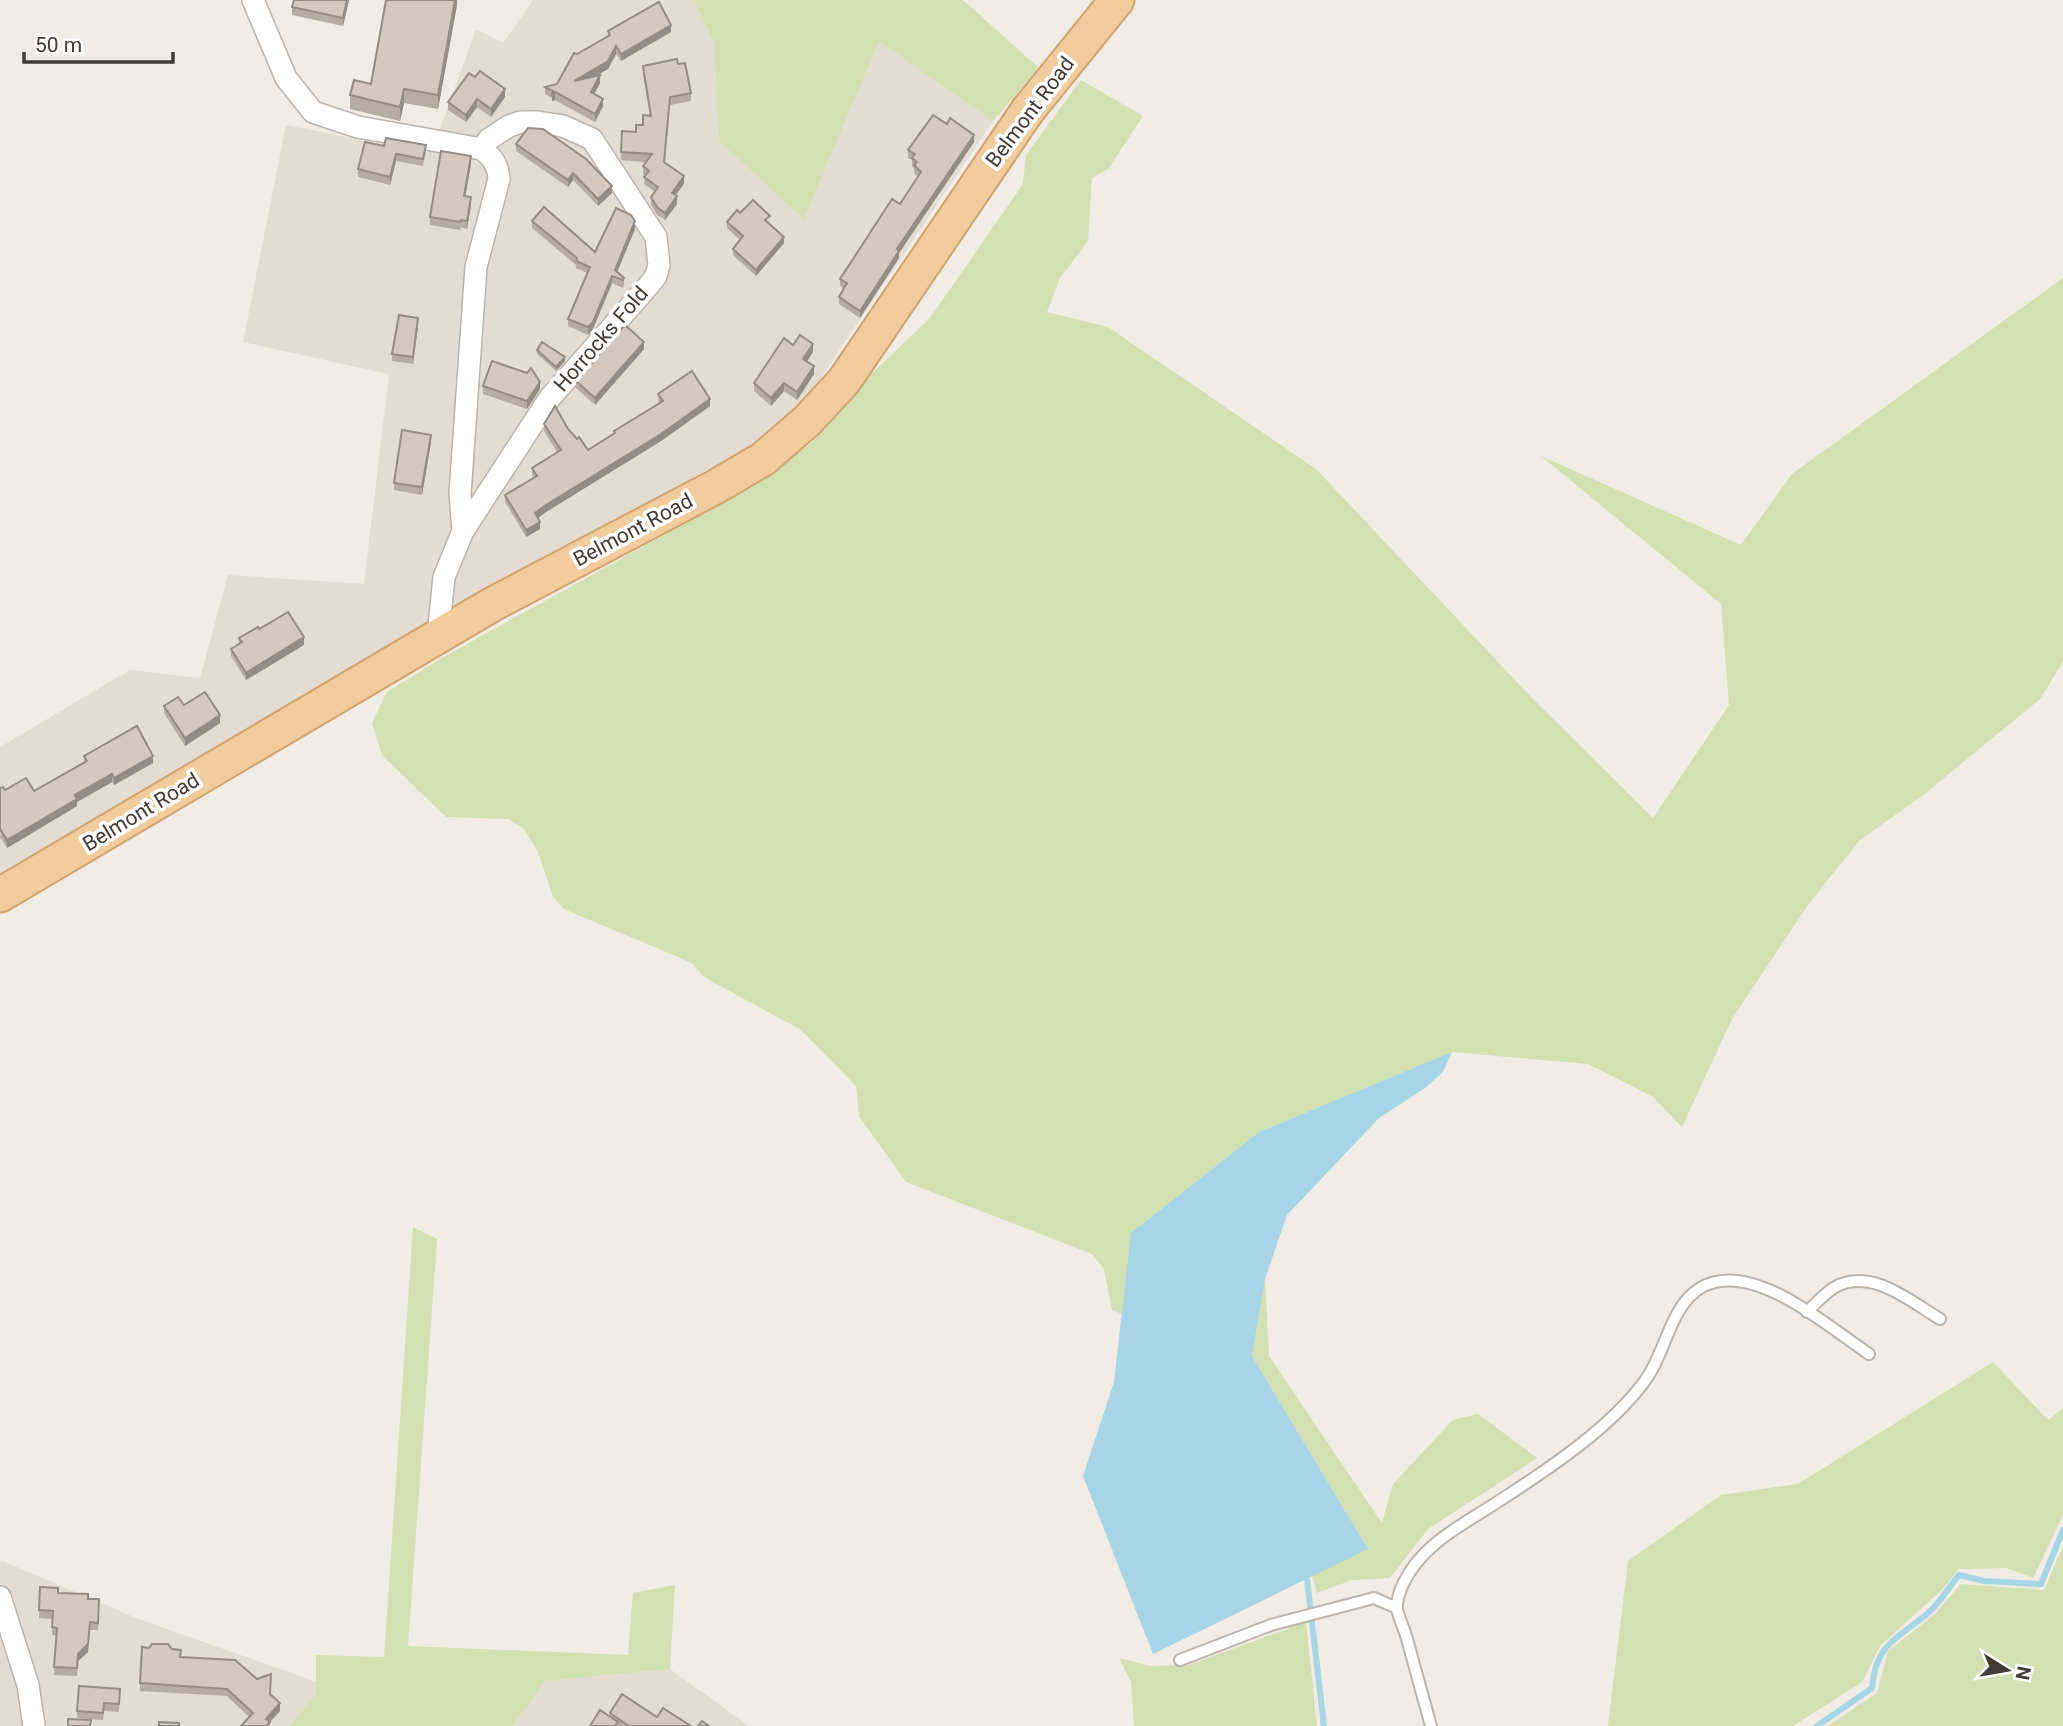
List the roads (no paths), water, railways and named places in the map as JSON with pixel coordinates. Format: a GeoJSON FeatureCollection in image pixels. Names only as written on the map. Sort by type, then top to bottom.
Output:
{"type":"FeatureCollection","features":[{"type":"Feature","properties":{"kind":"main road","name":"Belmont Road"},"geometry":{"type":"LineString","coordinates":[[0,895],[493,604],[728,479],[762,458],[807,422],[844,381],[1028,110],[1117,0]]}},
{"type":"Feature","properties":{"kind":"street"},"geometry":{"type":"LineString","coordinates":[[253,0],[286,78],[313,112],[358,127],[482,149]]}},
{"type":"Feature","properties":{"kind":"street","name":"Horrocks Fold"},"geometry":{"type":"LineString","coordinates":[[438,636],[444,578],[463,531],[549,399],[649,285],[656,276],[659,265],[656,237],[592,139],[563,126],[521,122],[489,139],[482,149],[493,158],[499,179],[475,267],[460,494],[463,531]]}},
{"type":"Feature","properties":{"kind":"street"},"geometry":{"type":"LineString","coordinates":[[0,1597],[28,1685],[34,1726]]}},
{"type":"Feature","properties":{"kind":"lane"},"geometry":{"type":"LineString","coordinates":[[1432,1726],[1397,1608],[1402,1585],[1428,1547],[1504,1498],[1577,1445],[1615,1413],[1645,1382],[1660,1357],[1683,1303],[1698,1288],[1716,1282],[1738,1280],[1757,1285],[1783,1296],[1869,1354]]}},
{"type":"Feature","properties":{"kind":"lane"},"geometry":{"type":"LineString","coordinates":[[1807,1312],[1833,1288],[1858,1281],[1873,1282],[1887,1288],[1940,1319]]}},
{"type":"Feature","properties":{"kind":"lane"},"geometry":{"type":"LineString","coordinates":[[1180,1660],[1271,1625],[1374,1598],[1397,1608]]}},
{"type":"Feature","properties":{"kind":"water"},"geometry":{"type":"Polygon","coordinates":[[[1452,1052],[1443,1072],[1425,1088],[1379,1118],[1287,1215],[1265,1279],[1252,1356],[1368,1549],[1153,1654],[1083,1476],[1114,1382],[1131,1233],[1259,1132],[1452,1052]]]}},
{"type":"Feature","properties":{"kind":"waterway"},"geometry":{"type":"LineString","coordinates":[[1817,1726],[1872,1688],[1878,1661],[1890,1643],[1932,1609],[1959,1575],[1984,1581],[2041,1584],[2063,1530]]}},
{"type":"Feature","properties":{"kind":"waterway"},"geometry":{"type":"LineString","coordinates":[[1307,1579],[1324,1726]]}}]}
